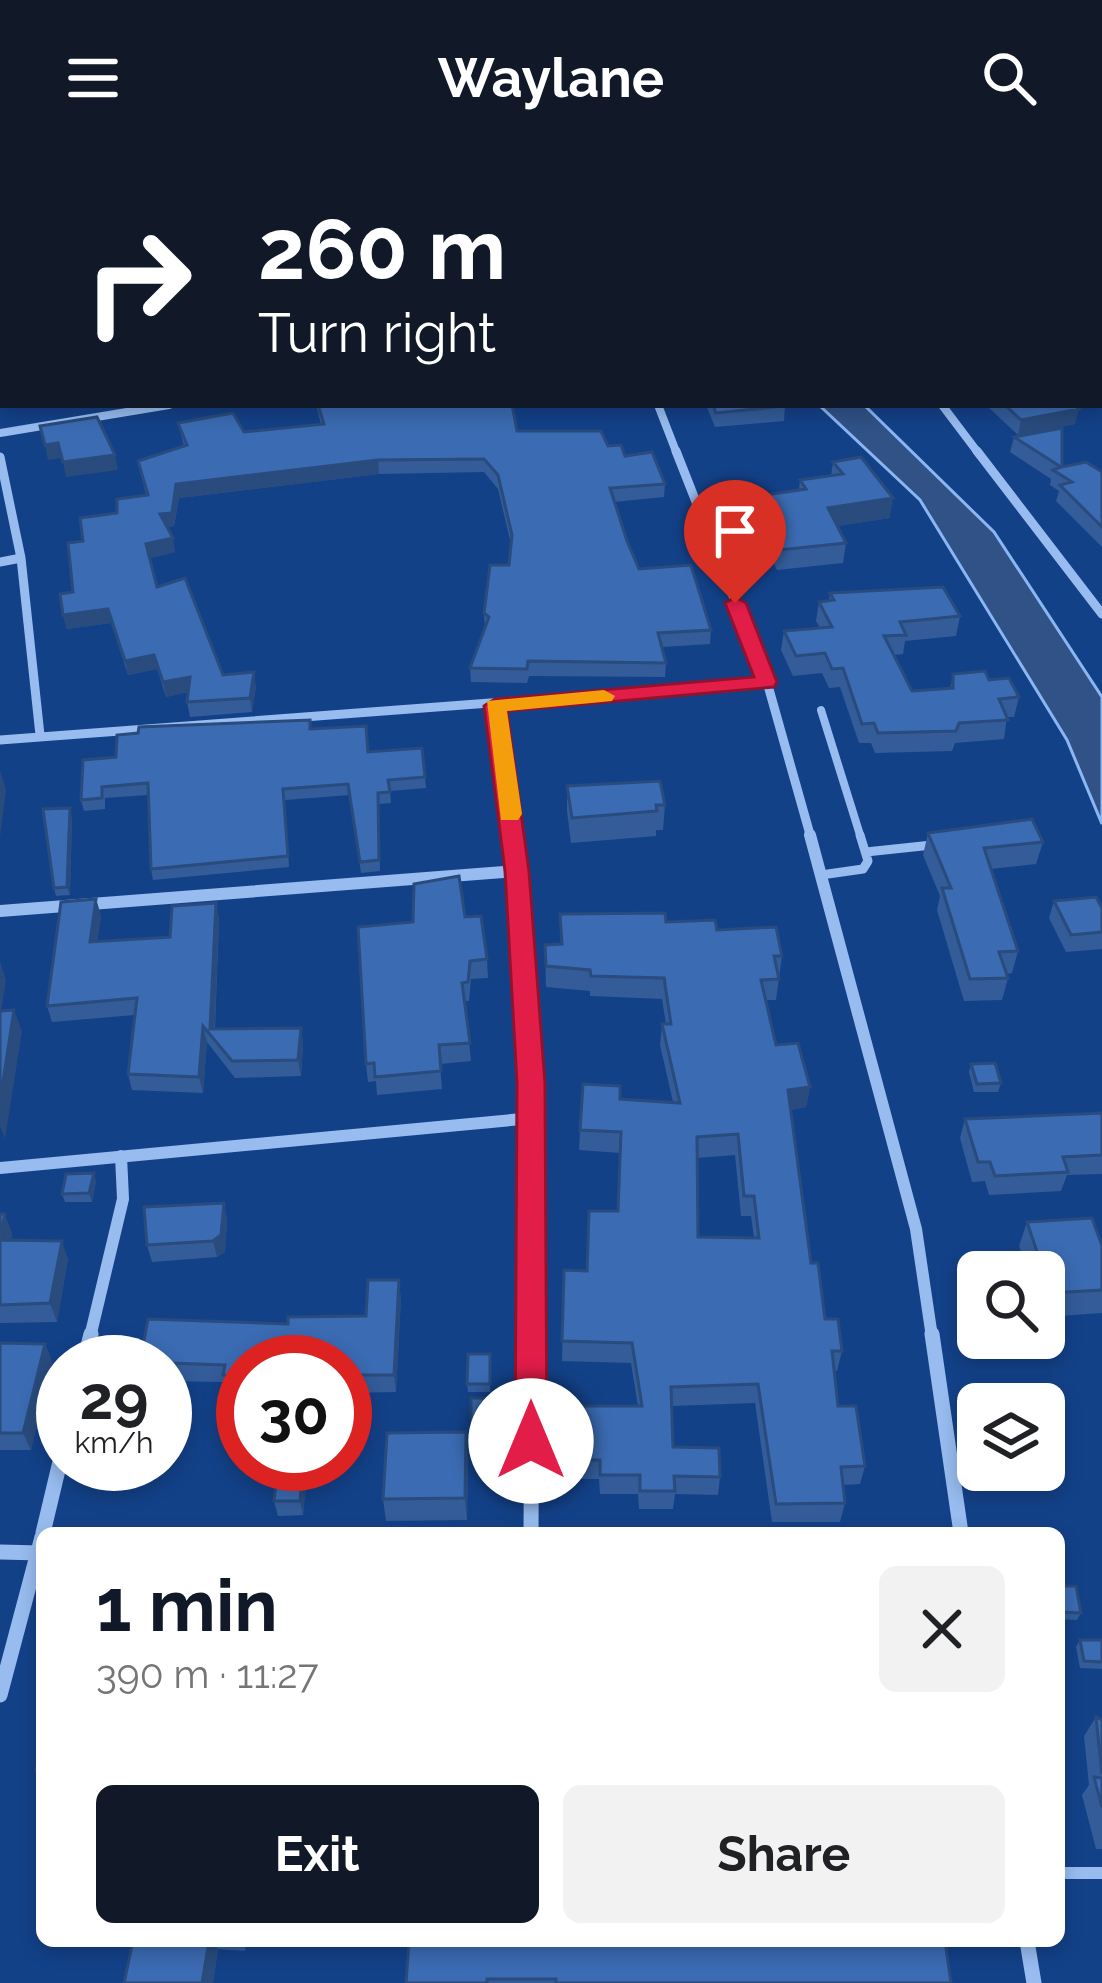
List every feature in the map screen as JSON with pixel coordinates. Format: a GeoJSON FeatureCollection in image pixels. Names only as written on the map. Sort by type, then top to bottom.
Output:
{"type":"FeatureCollection","features":[{"type":"Feature","properties":{"kind":"street"},"geometry":{"type":"LineString","coordinates":[[0,433],[152,408]]}},
{"type":"Feature","properties":{"kind":"street"},"geometry":{"type":"LineString","coordinates":[[659,408],[766,682],[821,875],[916,1229],[960,1527]]}},
{"type":"Feature","properties":{"kind":"street"},"geometry":{"type":"LineString","coordinates":[[944,408],[1102,614]]}},
{"type":"Feature","properties":{"kind":"street"},"geometry":{"type":"LineString","coordinates":[[0,457],[21,558],[40,735]]}},
{"type":"Feature","properties":{"kind":"street"},"geometry":{"type":"LineString","coordinates":[[0,562],[21,558]]}},
{"type":"Feature","properties":{"kind":"street"},"geometry":{"type":"LineString","coordinates":[[0,740],[766,682]]}},
{"type":"Feature","properties":{"kind":"street"},"geometry":{"type":"LineString","coordinates":[[495,706],[517,871],[532,1118],[530,1527]]}},
{"type":"Feature","properties":{"kind":"street"},"geometry":{"type":"LineString","coordinates":[[0,911],[517,871]]}},
{"type":"Feature","properties":{"kind":"street"},"geometry":{"type":"LineString","coordinates":[[0,1168],[532,1118]]}},
{"type":"Feature","properties":{"kind":"street"},"geometry":{"type":"LineString","coordinates":[[90,1335],[123,1199],[121,1156]]}},
{"type":"Feature","properties":{"kind":"street"},"geometry":{"type":"LineString","coordinates":[[45,1527],[53,1491]]}},
{"type":"Feature","properties":{"kind":"street"},"geometry":{"type":"LineString","coordinates":[[0,1552],[36,1545]]}},
{"type":"Feature","properties":{"kind":"street"},"geometry":{"type":"LineString","coordinates":[[0,1695],[36,1562]]}},
{"type":"Feature","properties":{"kind":"street"},"geometry":{"type":"LineString","coordinates":[[1028,1947],[1034,1983]]}},
{"type":"Feature","properties":{"kind":"lane"},"geometry":{"type":"LineString","coordinates":[[820,710],[866,852],[866,868],[821,875]]}},
{"type":"Feature","properties":{"kind":"lane"},"geometry":{"type":"LineString","coordinates":[[866,852],[948,844]]}},
{"type":"Feature","properties":{"kind":"lane"},"geometry":{"type":"LineString","coordinates":[[1065,1873],[1102,1873]]}},
{"type":"Feature","properties":{"kind":"water"},"geometry":{"type":"Polygon","coordinates":[[[822,408],[867,408],[994,532],[1102,697],[1102,824],[1067,740],[920,500],[822,408]]]}},
{"type":"Feature","properties":{"kind":"building"},"geometry":{"type":"Polygon","coordinates":[[[319,408],[513,408],[517,431],[601,431],[608,446],[621,445],[625,456],[652,452],[665,484],[610,488],[627,541],[639,569],[691,565],[711,630],[658,633],[666,663],[528,661],[527,669],[470,668],[489,617],[484,613],[490,565],[509,565],[512,535],[498,475],[484,459],[378,460],[176,484],[172,513],[160,514],[173,538],[146,544],[157,587],[185,578],[223,675],[254,672],[250,698],[187,702],[190,677],[163,682],[154,655],[125,661],[108,609],[63,615],[60,594],[73,592],[68,543],[83,541],[80,518],[117,513],[117,499],[148,495],[138,461],[187,445],[178,423],[233,413],[244,432],[324,424],[319,408]]]}},
{"type":"Feature","properties":{"kind":"building"},"geometry":{"type":"Polygon","coordinates":[[[714,408],[765,408],[716,413],[714,408]]]}},
{"type":"Feature","properties":{"kind":"building"},"geometry":{"type":"Polygon","coordinates":[[[1008,408],[1079,409],[1021,420],[1008,408]]]}},
{"type":"Feature","properties":{"kind":"building"},"geometry":{"type":"Polygon","coordinates":[[[97,417],[115,455],[63,462],[58,443],[45,445],[40,426],[97,417]]]}},
{"type":"Feature","properties":{"kind":"building"},"geometry":{"type":"Polygon","coordinates":[[[1062,428],[1062,467],[1086,462],[1102,472],[1102,527],[1060,485],[1072,482],[1053,470],[1061,467],[1014,437],[1062,428]]]}},
{"type":"Feature","properties":{"kind":"building"},"geometry":{"type":"Polygon","coordinates":[[[861,457],[893,498],[828,508],[846,543],[779,550],[752,497],[806,489],[800,480],[843,474],[833,462],[861,457]]]}},
{"type":"Feature","properties":{"kind":"building"},"geometry":{"type":"Polygon","coordinates":[[[943,587],[960,616],[900,622],[906,635],[884,636],[912,691],[953,688],[953,674],[985,671],[989,680],[1009,678],[1019,697],[999,699],[1008,720],[959,723],[956,731],[878,733],[874,723],[862,724],[843,668],[832,669],[825,653],[796,656],[784,631],[832,627],[819,602],[834,600],[830,593],[943,587]]]}},
{"type":"Feature","properties":{"kind":"building"},"geometry":{"type":"Polygon","coordinates":[[[310,720],[310,729],[366,726],[368,752],[422,748],[425,777],[388,780],[390,792],[378,793],[379,860],[360,862],[348,784],[283,789],[288,856],[151,869],[148,783],[102,787],[102,798],[81,800],[83,760],[116,757],[117,735],[138,733],[139,727],[310,720]]]}},
{"type":"Feature","properties":{"kind":"building"},"geometry":{"type":"Polygon","coordinates":[[[660,781],[665,805],[656,805],[657,811],[572,818],[567,786],[660,781]]]}},
{"type":"Feature","properties":{"kind":"building"},"geometry":{"type":"Polygon","coordinates":[[[70,808],[67,887],[54,888],[43,809],[70,808]]]}},
{"type":"Feature","properties":{"kind":"building"},"geometry":{"type":"Polygon","coordinates":[[[1032,819],[1043,842],[984,848],[1018,951],[999,952],[1008,978],[970,979],[942,888],[951,888],[928,833],[1032,819]]]}},
{"type":"Feature","properties":{"kind":"building"},"geometry":{"type":"Polygon","coordinates":[[[459,876],[465,917],[481,916],[487,959],[470,961],[468,982],[462,983],[470,1043],[439,1045],[441,1071],[375,1077],[374,1063],[366,1064],[358,927],[413,922],[414,884],[459,876]]]}},
{"type":"Feature","properties":{"kind":"building"},"geometry":{"type":"Polygon","coordinates":[[[1096,897],[1102,908],[1102,932],[1071,935],[1054,901],[1096,897]]]}},
{"type":"Feature","properties":{"kind":"building"},"geometry":{"type":"Polygon","coordinates":[[[96,899],[90,942],[170,937],[172,906],[216,903],[210,1029],[301,1028],[298,1060],[232,1061],[203,1026],[199,1077],[128,1074],[137,998],[47,1006],[61,902],[96,899]]]}},
{"type":"Feature","properties":{"kind":"building"},"geometry":{"type":"Polygon","coordinates":[[[665,913],[666,922],[715,920],[717,930],[776,927],[782,956],[774,956],[779,979],[761,980],[776,1045],[798,1043],[810,1087],[788,1090],[811,1263],[818,1263],[825,1319],[838,1319],[842,1351],[832,1351],[838,1406],[856,1406],[865,1466],[841,1467],[845,1503],[776,1504],[758,1384],[671,1387],[673,1447],[719,1448],[720,1477],[674,1476],[675,1491],[640,1491],[640,1475],[600,1475],[600,1460],[581,1460],[580,1406],[642,1406],[632,1343],[562,1341],[564,1270],[587,1271],[589,1211],[618,1211],[621,1132],[580,1130],[583,1084],[620,1086],[620,1099],[680,1103],[662,1024],[671,1024],[664,978],[591,976],[590,970],[546,966],[545,945],[562,944],[560,914],[665,913]],[[738,1134],[697,1137],[698,1237],[759,1238],[754,1196],[744,1196],[738,1134]]]}},
{"type":"Feature","properties":{"kind":"building"},"geometry":{"type":"Polygon","coordinates":[[[14,1010],[0,1101],[0,1011],[14,1010]]]}},
{"type":"Feature","properties":{"kind":"building"},"geometry":{"type":"Polygon","coordinates":[[[995,1063],[1001,1083],[977,1084],[971,1064],[995,1063]]]}},
{"type":"Feature","properties":{"kind":"building"},"geometry":{"type":"Polygon","coordinates":[[[1102,1113],[1102,1155],[1063,1157],[1068,1172],[995,1176],[990,1162],[978,1162],[965,1119],[1102,1113]]]}},
{"type":"Feature","properties":{"kind":"building"},"geometry":{"type":"Polygon","coordinates":[[[94,1173],[89,1193],[62,1194],[66,1174],[94,1173]]]}},
{"type":"Feature","properties":{"kind":"building"},"geometry":{"type":"Polygon","coordinates":[[[224,1203],[221,1235],[213,1241],[147,1245],[144,1207],[224,1203]]]}},
{"type":"Feature","properties":{"kind":"building"},"geometry":{"type":"Polygon","coordinates":[[[1092,1218],[1102,1246],[1102,1290],[1065,1292],[1065,1251],[1037,1251],[1027,1222],[1092,1218]]]}},
{"type":"Feature","properties":{"kind":"building"},"geometry":{"type":"Polygon","coordinates":[[[0,1240],[62,1241],[50,1303],[0,1305],[0,1240]]]}},
{"type":"Feature","properties":{"kind":"building"},"geometry":{"type":"Polygon","coordinates":[[[368,1280],[399,1280],[394,1375],[372,1375],[372,1335],[216,1335],[216,1365],[192,1364],[192,1335],[145,1335],[148,1319],[288,1324],[288,1317],[366,1316],[368,1280]]]}},
{"type":"Feature","properties":{"kind":"building"},"geometry":{"type":"Polygon","coordinates":[[[0,1343],[36,1344],[36,1380],[23,1433],[0,1433],[0,1343]]]}},
{"type":"Feature","properties":{"kind":"building"},"geometry":{"type":"Polygon","coordinates":[[[468,1354],[490,1354],[490,1384],[467,1384],[468,1354]]]}},
{"type":"Feature","properties":{"kind":"building"},"geometry":{"type":"Polygon","coordinates":[[[471,1398],[493,1398],[493,1418],[471,1418],[471,1398]]]}},
{"type":"Feature","properties":{"kind":"building"},"geometry":{"type":"Polygon","coordinates":[[[466,1432],[465,1498],[383,1499],[387,1433],[466,1432]]]}},
{"type":"Feature","properties":{"kind":"building"},"geometry":{"type":"Polygon","coordinates":[[[275,1491],[301,1491],[300,1501],[274,1501],[275,1491]]]}},
{"type":"Feature","properties":{"kind":"building"},"geometry":{"type":"Polygon","coordinates":[[[1065,1586],[1076,1586],[1081,1613],[1065,1612],[1065,1586]]]}},
{"type":"Feature","properties":{"kind":"building"},"geometry":{"type":"Polygon","coordinates":[[[1080,1640],[1102,1640],[1102,1662],[1084,1661],[1080,1640]]]}},
{"type":"Feature","properties":{"kind":"building"},"geometry":{"type":"Polygon","coordinates":[[[1096,1717],[1102,1720],[1102,1774],[1096,1717]]]}},
{"type":"Feature","properties":{"kind":"building"},"geometry":{"type":"Polygon","coordinates":[[[1094,1777],[1102,1778],[1102,1807],[1094,1777]]]}},
{"type":"Feature","properties":{"kind":"building"},"geometry":{"type":"Polygon","coordinates":[[[132,1947],[208,1947],[202,1983],[124,1983],[132,1947]]]}},
{"type":"Feature","properties":{"kind":"building"},"geometry":{"type":"Polygon","coordinates":[[[409,1947],[946,1947],[951,1983],[487,1979],[487,1983],[406,1983],[409,1947]]]}},
{"type":"Feature","properties":{"kind":"slow traffic"},"geometry":{"type":"LineString","coordinates":[[510,814],[495,706],[604,696]]}},
{"type":"Feature","properties":{"kind":"route"},"geometry":{"type":"LineString","coordinates":[[531,1441],[531,1083],[517,871],[495,706],[766,682],[735,603]]}}]}
